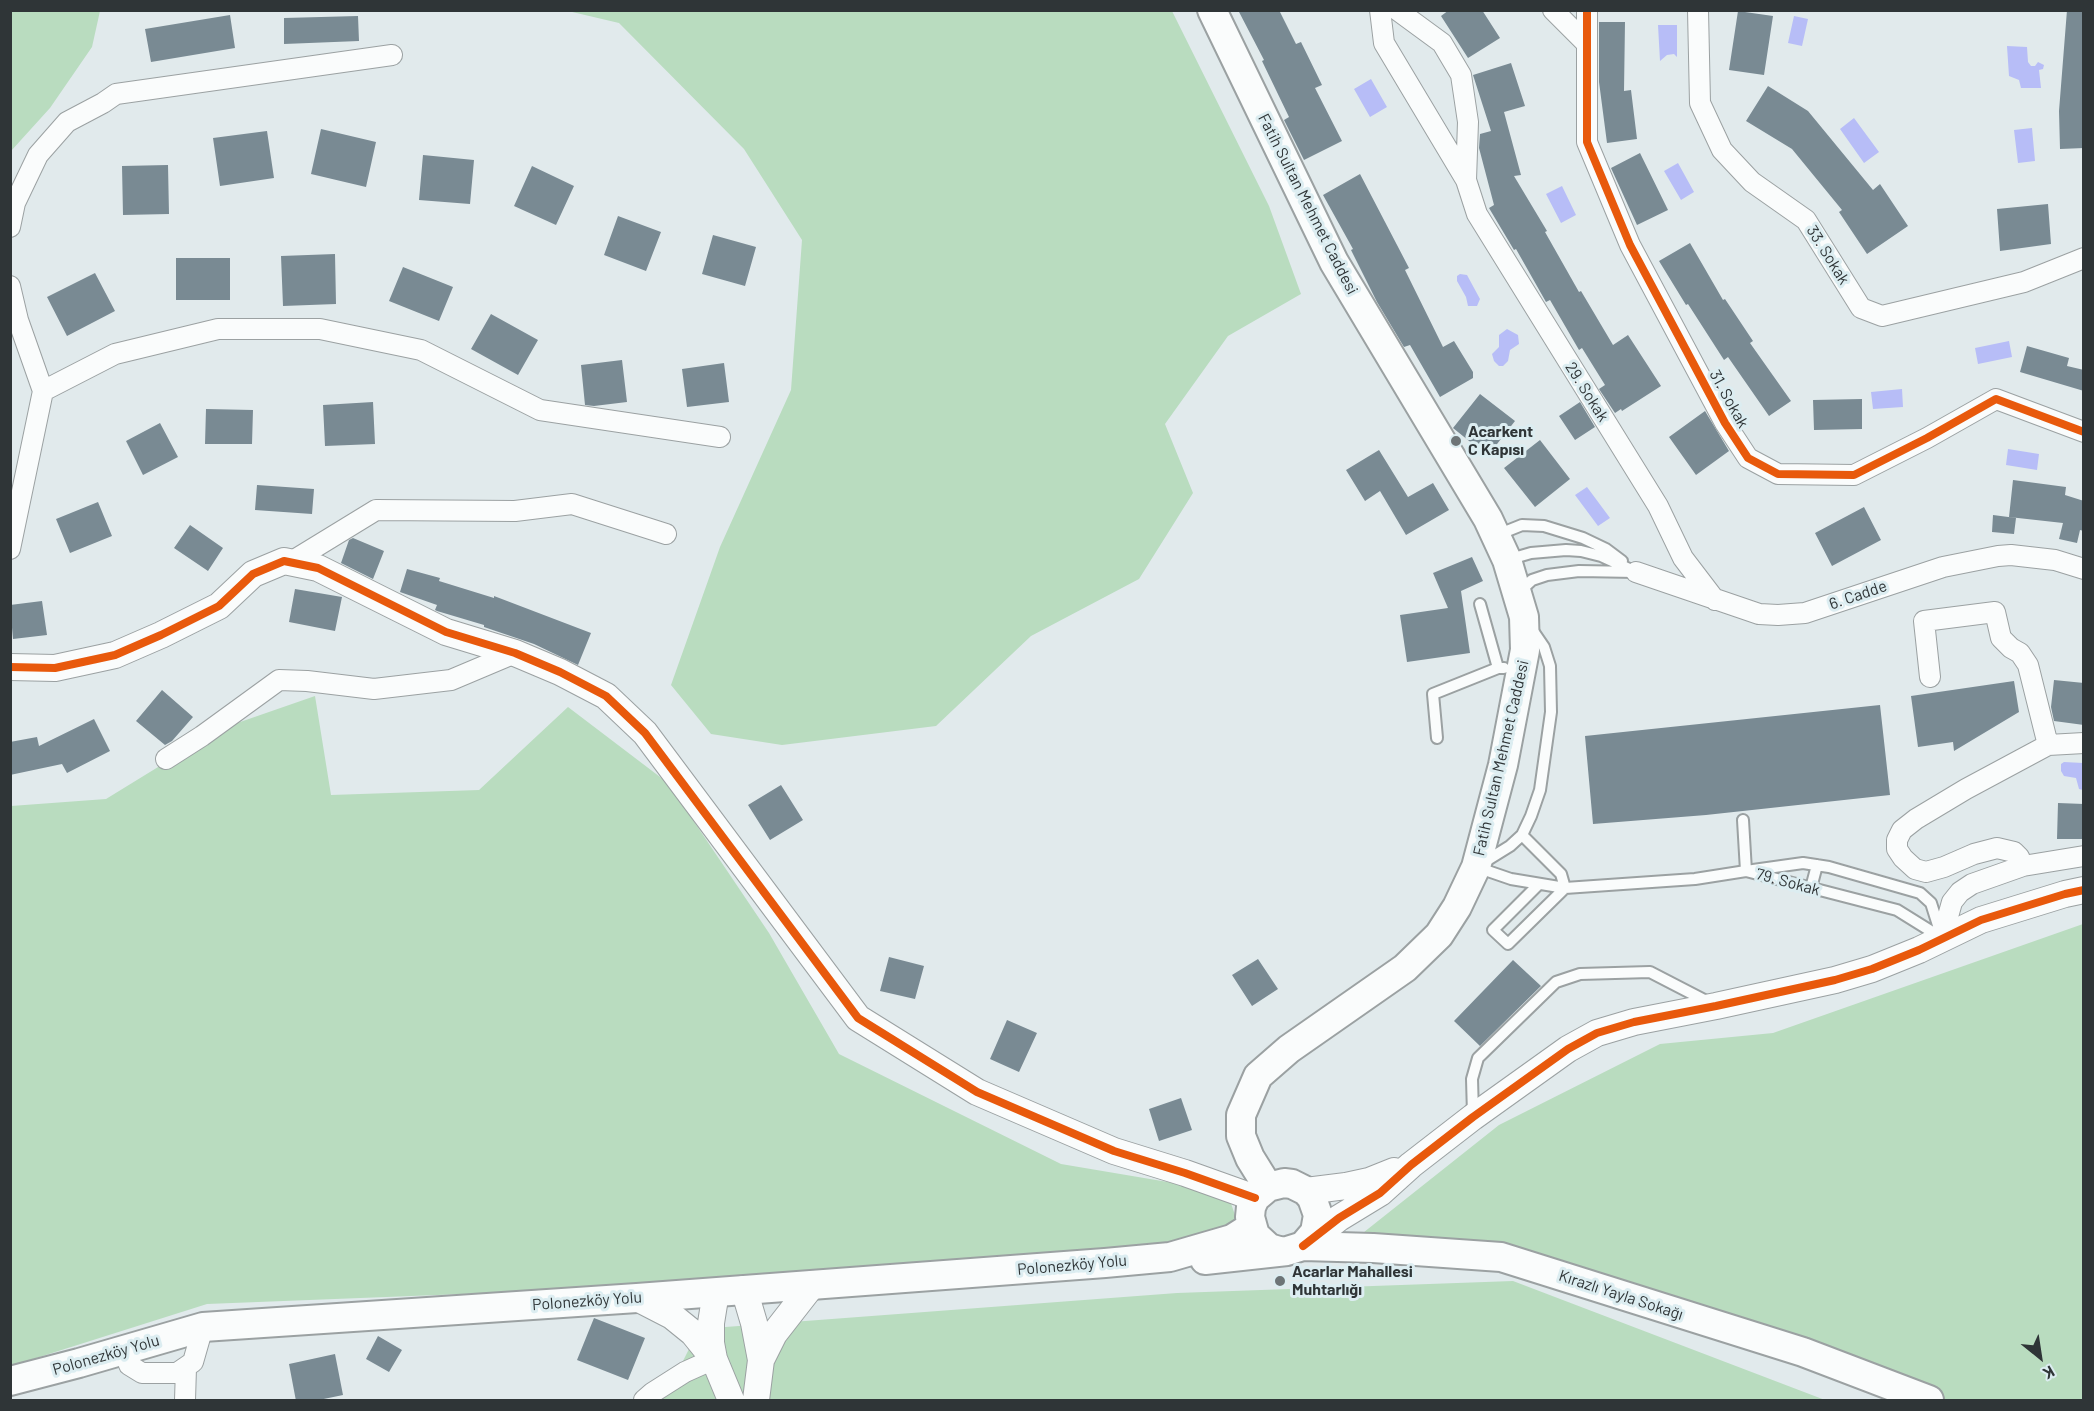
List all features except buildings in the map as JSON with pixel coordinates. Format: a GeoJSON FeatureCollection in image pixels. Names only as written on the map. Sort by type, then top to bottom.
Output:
{"type":"FeatureCollection","features":[{"type":"Feature","properties":{"kind":"main road","name":"Fatih Sultan Mehmet Caddesi"},"geometry":{"type":"LineString","coordinates":[[1212,10],[1334,261],[1488,519],[1501,548],[1520,605],[1526,650],[1510,668],[1503,765],[1476,867],[1457,907],[1439,936],[1405,968],[1289,1049],[1258,1076],[1241,1115],[1241,1136],[1262,1192]]}},
{"type":"Feature","properties":{"kind":"main road"},"geometry":{"type":"LineString","coordinates":[[1284,1183],[1306,1191],[1316,1206],[1318,1224],[1314,1232],[1291,1248],[1261,1243],[1251,1227],[1250,1217],[1262,1192],[1284,1183]]}},
{"type":"Feature","properties":{"kind":"main road"},"geometry":{"type":"LineString","coordinates":[[1170,1257],[1232,1239],[1251,1227]]}},
{"type":"Feature","properties":{"kind":"main road","name":"Kırazlı Yayla Sokağı"},"geometry":{"type":"LineString","coordinates":[[1170,1257],[1204,1260],[1291,1248],[1373,1248],[1501,1257],[1803,1352],[1929,1401]]}},
{"type":"Feature","properties":{"kind":"main road","name":"Polonezköy Yolu"},"geometry":{"type":"LineString","coordinates":[[10,1381],[203,1326],[637,1298],[1170,1257]]}},
{"type":"Feature","properties":{"kind":"street","name":"29. Sokak"},"geometry":{"type":"LineString","coordinates":[[1380,10],[1384,43],[1466,180],[1477,214],[1658,506],[1683,558],[1715,600]]}},
{"type":"Feature","properties":{"kind":"street","name":"29. Sokak"},"geometry":{"type":"LineString","coordinates":[[1397,10],[1442,43],[1461,75],[1468,122],[1466,180]]}},
{"type":"Feature","properties":{"kind":"street"},"geometry":{"type":"LineString","coordinates":[[1553,10],[1586,43]]}},
{"type":"Feature","properties":{"kind":"street","name":"31. Sokak"},"geometry":{"type":"LineString","coordinates":[[1587,10],[1587,142],[1630,245],[1725,423],[1748,458],[1778,474],[1854,475],[1927,438],[1996,399],[2084,432]]}},
{"type":"Feature","properties":{"kind":"street","name":"33. Sokak"},"geometry":{"type":"LineString","coordinates":[[1698,10],[1700,103],[1722,150],[1752,182],[1806,220],[1861,309],[1881,316],[2024,282],[2084,258]]}},
{"type":"Feature","properties":{"kind":"street"},"geometry":{"type":"LineString","coordinates":[[10,228],[15,203],[38,155],[67,122],[103,103],[116,93],[392,55]]}},
{"type":"Feature","properties":{"kind":"street"},"geometry":{"type":"LineString","coordinates":[[10,286],[18,320],[43,392],[10,549]]}},
{"type":"Feature","properties":{"kind":"street"},"geometry":{"type":"LineString","coordinates":[[43,392],[115,354],[218,329],[320,329],[421,350],[540,410],[720,437]]}},
{"type":"Feature","properties":{"kind":"street"},"geometry":{"type":"LineString","coordinates":[[291,562],[375,510],[515,511],[572,504],[666,534]]}},
{"type":"Feature","properties":{"kind":"street","name":"6. Cadde"},"geometry":{"type":"LineString","coordinates":[[1636,572],[1759,614],[1805,613],[1944,567],[1998,556],[2011,555],[2055,560],[2084,568]]}},
{"type":"Feature","properties":{"kind":"street"},"geometry":{"type":"LineString","coordinates":[[10,667],[55,668],[115,655],[219,606],[253,574],[284,561],[318,568],[446,632],[515,653],[560,672],[606,696],[645,732],[858,1018],[976,1092],[1113,1151],[1185,1173],[1262,1192]]}},
{"type":"Feature","properties":{"kind":"street"},"geometry":{"type":"LineString","coordinates":[[1930,677],[1924,621],[1995,612],[2001,638],[2020,653],[2028,665],[2048,745]]}},
{"type":"Feature","properties":{"kind":"street"},"geometry":{"type":"LineString","coordinates":[[166,759],[279,680],[374,689],[451,680],[515,653]]}},
{"type":"Feature","properties":{"kind":"street"},"geometry":{"type":"LineString","coordinates":[[2023,866],[2019,856],[2014,852],[1997,848],[1926,872],[1915,869],[1903,858],[1897,849],[1897,840],[1902,830],[1916,819],[2048,745],[2084,743]]}},
{"type":"Feature","properties":{"kind":"street"},"geometry":{"type":"LineString","coordinates":[[1942,938],[1952,902],[1960,892],[1972,884],[2023,866],[2084,856]]}},
{"type":"Feature","properties":{"kind":"street"},"geometry":{"type":"LineString","coordinates":[[1291,1248],[1380,1193],[1411,1165],[1473,1117],[1568,1049],[1597,1033],[1634,1022],[1716,1006],[1747,1009],[1791,1006],[1832,997],[1899,975],[1920,963],[1942,938],[1982,920],[2084,890]]}},
{"type":"Feature","properties":{"kind":"street"},"geometry":{"type":"LineString","coordinates":[[1306,1191],[1369,1181],[1411,1165]]}},
{"type":"Feature","properties":{"kind":"street"},"geometry":{"type":"LineString","coordinates":[[761,1360],[774,1334],[813,1284]]}},
{"type":"Feature","properties":{"kind":"street"},"geometry":{"type":"LineString","coordinates":[[744,1289],[754,1323],[761,1360],[756,1401]]}},
{"type":"Feature","properties":{"kind":"street"},"geometry":{"type":"LineString","coordinates":[[716,1292],[711,1323],[711,1343],[714,1359],[731,1401]]}},
{"type":"Feature","properties":{"kind":"street"},"geometry":{"type":"LineString","coordinates":[[637,1298],[672,1316],[693,1333],[714,1359]]}},
{"type":"Feature","properties":{"kind":"street"},"geometry":{"type":"LineString","coordinates":[[125,1350],[129,1365],[142,1373],[177,1373],[193,1362],[203,1326]]}},
{"type":"Feature","properties":{"kind":"street"},"geometry":{"type":"LineString","coordinates":[[644,1401],[684,1372],[714,1359]]}},
{"type":"Feature","properties":{"kind":"street"},"geometry":{"type":"LineString","coordinates":[[185,1401],[186,1368]]}},
{"type":"Feature","properties":{"kind":"lane"},"geometry":{"type":"LineString","coordinates":[[1501,548],[1522,525],[1544,526],[1583,538],[1606,549],[1636,572]]}},
{"type":"Feature","properties":{"kind":"lane"},"geometry":{"type":"LineString","coordinates":[[1501,548],[1531,553],[1581,551],[1601,556],[1636,572]]}},
{"type":"Feature","properties":{"kind":"lane"},"geometry":{"type":"LineString","coordinates":[[1476,867],[1510,846],[1522,835],[1540,790],[1551,712],[1550,666],[1544,647],[1520,605],[1532,580],[1547,575],[1579,571],[1636,572]]}},
{"type":"Feature","properties":{"kind":"lane"},"geometry":{"type":"LineString","coordinates":[[1437,738],[1433,694],[1510,668],[1480,604]]}},
{"type":"Feature","properties":{"kind":"lane"},"geometry":{"type":"LineString","coordinates":[[1476,867],[1511,879],[1565,888],[1684,880],[1746,870],[1743,820]]}},
{"type":"Feature","properties":{"kind":"lane"},"geometry":{"type":"LineString","coordinates":[[1522,835],[1560,874],[1565,888]]}},
{"type":"Feature","properties":{"kind":"lane","name":"79. Sokak"},"geometry":{"type":"LineString","coordinates":[[1746,870],[1803,863],[1920,893],[1930,903],[1942,938]]}},
{"type":"Feature","properties":{"kind":"lane"},"geometry":{"type":"LineString","coordinates":[[1811,888],[1817,865]]}},
{"type":"Feature","properties":{"kind":"lane","name":"79. Sokak"},"geometry":{"type":"LineString","coordinates":[[1746,870],[1898,910],[1942,938]]}},
{"type":"Feature","properties":{"kind":"lane"},"geometry":{"type":"LineString","coordinates":[[1539,884],[1493,930],[1508,944],[1565,888]]}},
{"type":"Feature","properties":{"kind":"lane"},"geometry":{"type":"LineString","coordinates":[[1473,1117],[1472,1079],[1478,1058],[1556,982],[1580,974],[1650,972],[1716,1006]]}},
{"type":"Feature","properties":{"kind":"green space"},"geometry":{"type":"Polygon","coordinates":[[[11,10],[100,11],[92,47],[50,108],[11,151],[11,10]]]}},
{"type":"Feature","properties":{"kind":"green space"},"geometry":{"type":"Polygon","coordinates":[[[568,11],[1172,11],[1269,206],[1301,294],[1228,336],[1165,424],[1193,493],[1139,579],[1031,636],[936,726],[782,745],[711,734],[671,685],[720,547],[791,390],[802,240],[744,149],[619,23],[568,11]]]}},
{"type":"Feature","properties":{"kind":"green space"},"geometry":{"type":"Polygon","coordinates":[[[315,696],[331,795],[479,790],[568,707],[668,783],[769,933],[839,1054],[1061,1164],[1227,1192],[1242,1235],[821,1280],[207,1304],[11,1366],[11,806],[106,799],[220,729],[315,696]]]}},
{"type":"Feature","properties":{"kind":"green space"},"geometry":{"type":"Polygon","coordinates":[[[2083,924],[2083,1400],[1904,1400],[1524,1258],[1349,1244],[1499,1125],[1660,1044],[1773,1033],[2083,924]]]}},
{"type":"Feature","properties":{"kind":"green space"},"geometry":{"type":"Polygon","coordinates":[[[1513,1281],[1825,1400],[661,1400],[666,1395],[699,1329],[1177,1293],[1513,1281]]]}},
{"type":"Feature","properties":{"kind":"water"},"geometry":{"type":"Polygon","coordinates":[[[1794,16],[1808,19],[1802,46],[1788,43],[1794,16]]]}},
{"type":"Feature","properties":{"kind":"water"},"geometry":{"type":"Polygon","coordinates":[[[1658,25],[1677,25],[1677,57],[1674,54],[1667,55],[1660,61],[1658,25]]]}},
{"type":"Feature","properties":{"kind":"water"},"geometry":{"type":"Polygon","coordinates":[[[2007,46],[2027,47],[2028,62],[2031,66],[2035,66],[2038,62],[2044,65],[2043,69],[2039,70],[2041,88],[2021,88],[2019,80],[2009,76],[2007,46]]]}},
{"type":"Feature","properties":{"kind":"water"},"geometry":{"type":"Polygon","coordinates":[[[1371,79],[1387,107],[1370,117],[1354,89],[1371,79]]]}},
{"type":"Feature","properties":{"kind":"water"},"geometry":{"type":"Polygon","coordinates":[[[1854,118],[1879,152],[1864,163],[1840,129],[1854,118]]]}},
{"type":"Feature","properties":{"kind":"water"},"geometry":{"type":"Polygon","coordinates":[[[2032,128],[2035,161],[2018,163],[2014,130],[2032,128]]]}},
{"type":"Feature","properties":{"kind":"water"},"geometry":{"type":"Polygon","coordinates":[[[1678,163],[1694,192],[1681,200],[1664,171],[1678,163]]]}},
{"type":"Feature","properties":{"kind":"water"},"geometry":{"type":"Polygon","coordinates":[[[1562,186],[1576,215],[1561,223],[1546,194],[1562,186]]]}},
{"type":"Feature","properties":{"kind":"water"},"geometry":{"type":"Polygon","coordinates":[[[1467,275],[1480,299],[1477,306],[1468,306],[1457,281],[1457,276],[1467,275]]]}},
{"type":"Feature","properties":{"kind":"water"},"geometry":{"type":"Polygon","coordinates":[[[1507,329],[1518,335],[1519,344],[1510,350],[1508,361],[1503,366],[1499,366],[1492,354],[1499,347],[1499,335],[1507,329]]]}},
{"type":"Feature","properties":{"kind":"water"},"geometry":{"type":"Polygon","coordinates":[[[2009,341],[2012,357],[1978,364],[1975,348],[2009,341]]]}},
{"type":"Feature","properties":{"kind":"water"},"geometry":{"type":"Polygon","coordinates":[[[1902,389],[1903,407],[1873,409],[1871,392],[1902,389]]]}},
{"type":"Feature","properties":{"kind":"water"},"geometry":{"type":"Polygon","coordinates":[[[2008,449],[2039,454],[2037,470],[2006,465],[2008,449]]]}},
{"type":"Feature","properties":{"kind":"water"},"geometry":{"type":"Polygon","coordinates":[[[1587,487],[1610,518],[1598,526],[1575,495],[1587,487]]]}},
{"type":"Feature","properties":{"kind":"water"},"geometry":{"type":"Polygon","coordinates":[[[2064,762],[2083,763],[2083,790],[2079,789],[2076,778],[2064,776],[2061,764],[2064,762]]]}},
{"type":"Feature","properties":{"kind":"cycle path"},"geometry":{"type":"LineString","coordinates":[[1587,10],[1587,142],[1630,245],[1725,423],[1748,458],[1778,474],[1854,475],[1927,438],[1996,399],[2084,432]]}},
{"type":"Feature","properties":{"kind":"cycle path"},"geometry":{"type":"LineString","coordinates":[[10,667],[55,668],[115,655],[219,606],[253,574],[284,561],[318,568],[446,632],[515,653],[560,672],[606,696],[645,733],[858,1018],[977,1092],[1114,1151],[1255,1198]]}},
{"type":"Feature","properties":{"kind":"cycle path"},"geometry":{"type":"LineString","coordinates":[[1303,1246],[1339,1218],[1380,1193],[1411,1165],[1473,1117],[1568,1049],[1597,1033],[1634,1022],[1835,980],[1872,969],[1919,950],[1981,920],[2084,890]]}},
{"type":"Feature","properties":{"kind":"place","name":"Acarkent C Kapısı"},"geometry":{"type":"Point","coordinates":[1456,441]}},
{"type":"Feature","properties":{"kind":"place","name":"Acarlar Mahallesi Muhtarlığı"},"geometry":{"type":"Point","coordinates":[1280,1281]}}]}
